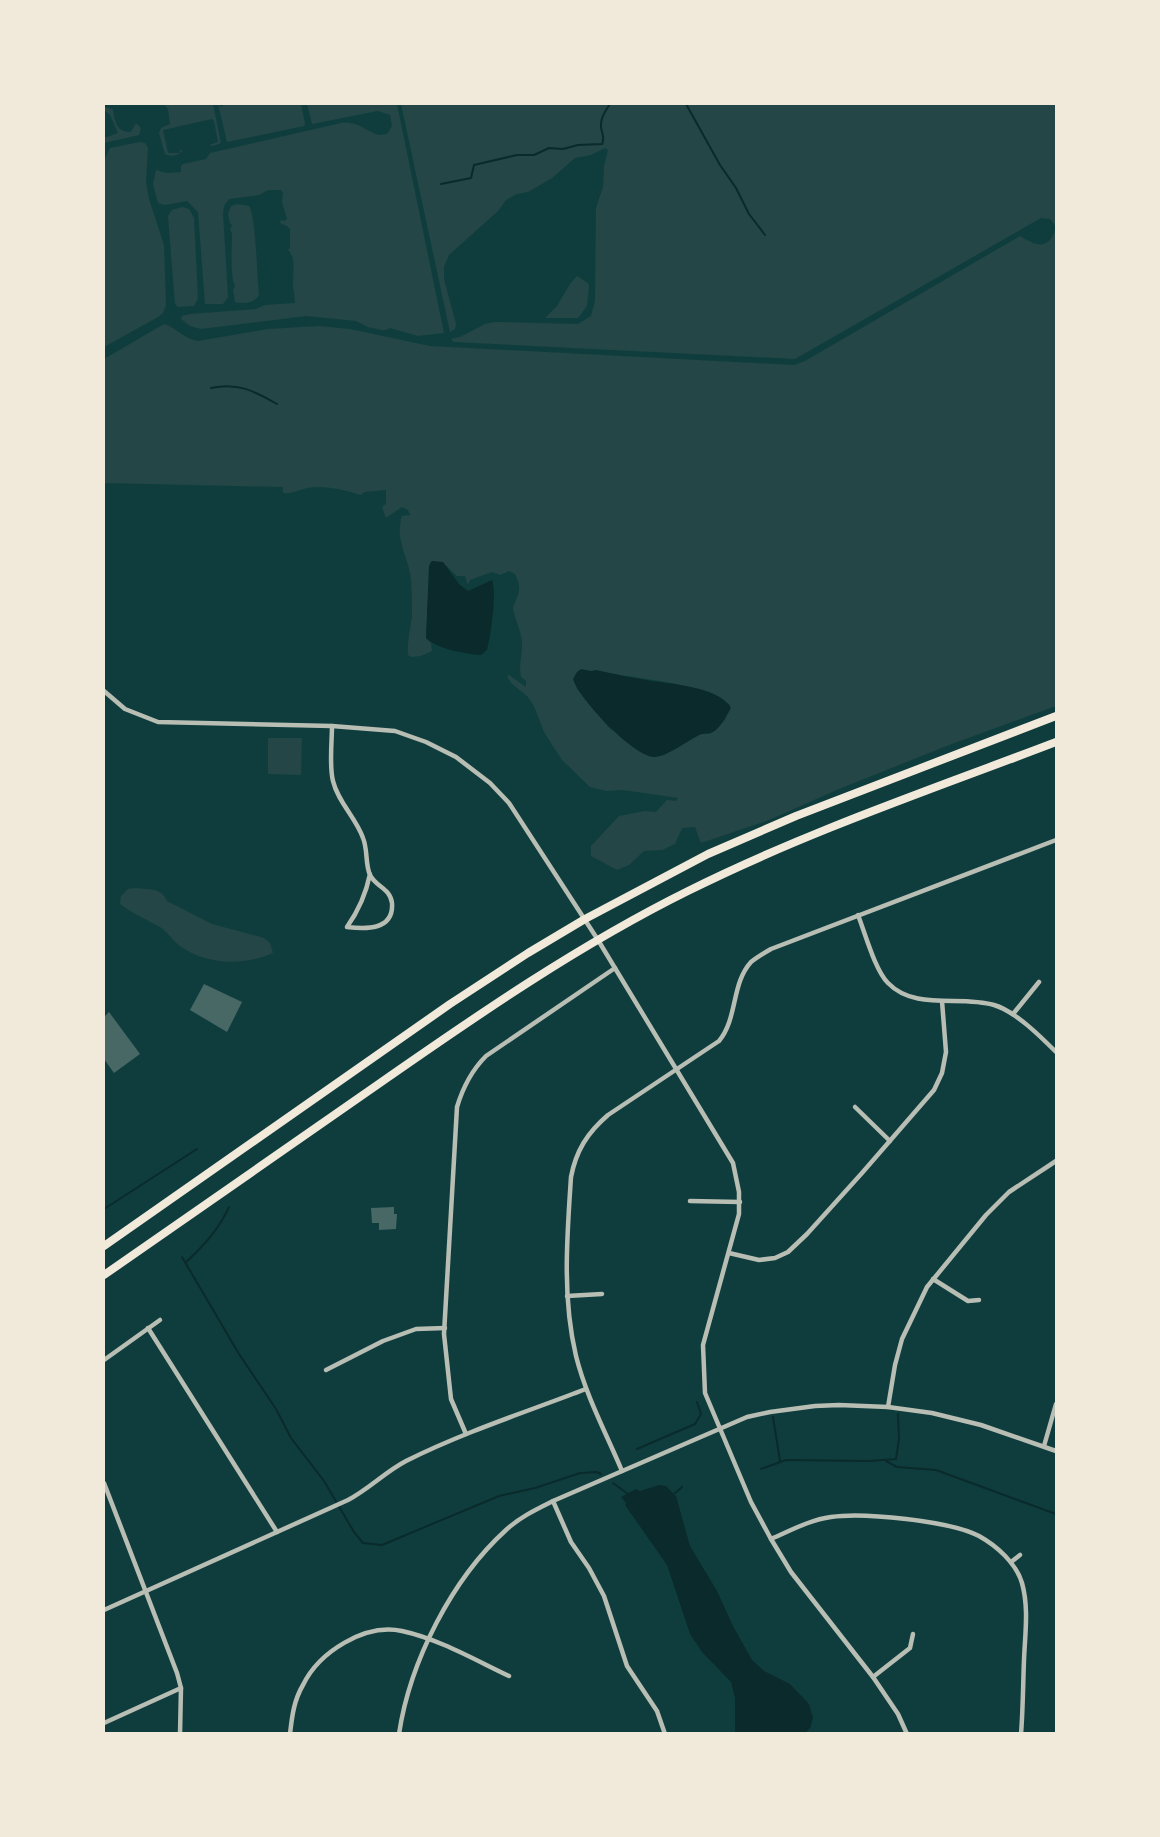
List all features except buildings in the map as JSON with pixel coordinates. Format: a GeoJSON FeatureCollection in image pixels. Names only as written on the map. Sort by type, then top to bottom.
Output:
{"type":"FeatureCollection","features":[{"type":"Feature","properties":{"kind":"highway"},"geometry":{"type":"LineString","coordinates":[[104,1246],[450,1004],[528,953],[585,920],[708,854],[796,816],[1056,716]]}},
{"type":"Feature","properties":{"kind":"highway"},"geometry":{"type":"LineString","coordinates":[[104,1275],[464,1024],[542,972],[598,940],[689,890],[812,836],[1056,742]]}},
{"type":"Feature","properties":{"kind":"street"},"geometry":{"type":"LineString","coordinates":[[104,691],[125,709],[158,722],[332,726],[395,731],[426,742],[465,764],[490,783],[509,803],[598,940],[733,1163],[740,1202],[736,1227],[703,1345],[705,1394],[751,1502],[771,1539],[791,1572],[873,1677],[898,1714],[907,1734]]}},
{"type":"Feature","properties":{"kind":"street"},"geometry":{"type":"LineString","coordinates":[[332,726],[333,782],[364,840],[370,874],[362,903],[346,927],[370,928],[382,924],[388,917],[391,909],[390,896],[387,889],[376,882],[370,874]]}},
{"type":"Feature","properties":{"kind":"street"},"geometry":{"type":"LineString","coordinates":[[622,1471],[586,1389],[575,1348],[567,1296],[571,1177],[580,1146],[592,1128],[608,1115],[712,1047],[726,1033],[742,976],[757,957],[771,949],[1056,840]]}},
{"type":"Feature","properties":{"kind":"street"},"geometry":{"type":"LineString","coordinates":[[858,915],[886,981],[901,994],[919,999],[994,1005],[1013,1014],[1056,1052]]}},
{"type":"Feature","properties":{"kind":"street"},"geometry":{"type":"LineString","coordinates":[[466,1434],[451,1399],[446,1364],[445,1328],[457,1107],[468,1079],[486,1056],[615,969]]}},
{"type":"Feature","properties":{"kind":"street"},"geometry":{"type":"LineString","coordinates":[[1013,1014],[1039,982]]}},
{"type":"Feature","properties":{"kind":"street"},"geometry":{"type":"LineString","coordinates":[[729,1253],[759,1260],[775,1258],[788,1252],[812,1229],[934,1090],[942,1073],[946,1052],[942,1000]]}},
{"type":"Feature","properties":{"kind":"street"},"geometry":{"type":"LineString","coordinates":[[855,1107],[890,1141]]}},
{"type":"Feature","properties":{"kind":"street"},"geometry":{"type":"LineString","coordinates":[[888,1407],[902,1339],[918,1303],[933,1279],[986,1215],[1009,1192],[1056,1161]]}},
{"type":"Feature","properties":{"kind":"street"},"geometry":{"type":"LineString","coordinates":[[690,1201],[740,1202]]}},
{"type":"Feature","properties":{"kind":"street"},"geometry":{"type":"LineString","coordinates":[[933,1279],[968,1301],[979,1300]]}},
{"type":"Feature","properties":{"kind":"street"},"geometry":{"type":"LineString","coordinates":[[567,1296],[602,1294]]}},
{"type":"Feature","properties":{"kind":"street"},"geometry":{"type":"LineString","coordinates":[[104,1360],[160,1320]]}},
{"type":"Feature","properties":{"kind":"street"},"geometry":{"type":"LineString","coordinates":[[148,1328],[278,1532]]}},
{"type":"Feature","properties":{"kind":"street"},"geometry":{"type":"LineString","coordinates":[[327,1370],[383,1341],[416,1329],[445,1328]]}},
{"type":"Feature","properties":{"kind":"street"},"geometry":{"type":"LineString","coordinates":[[104,1610],[332,1508],[362,1493],[405,1461],[466,1434],[586,1389]]}},
{"type":"Feature","properties":{"kind":"street"},"geometry":{"type":"LineString","coordinates":[[1044,1446],[1056,1404]]}},
{"type":"Feature","properties":{"kind":"street"},"geometry":{"type":"LineString","coordinates":[[399,1734],[408,1695],[429,1639],[446,1606],[472,1567],[506,1530],[534,1510],[719,1429],[747,1417],[772,1412],[837,1405],[888,1407],[957,1418],[1056,1450]]}},
{"type":"Feature","properties":{"kind":"street"},"geometry":{"type":"LineString","coordinates":[[104,1483],[106,1495],[177,1673],[181,1688],[180,1734]]}},
{"type":"Feature","properties":{"kind":"street"},"geometry":{"type":"LineString","coordinates":[[553,1501],[572,1542],[604,1596],[627,1666],[657,1711],[665,1734]]}},
{"type":"Feature","properties":{"kind":"street"},"geometry":{"type":"LineString","coordinates":[[771,1539],[807,1523],[851,1514],[874,1515],[938,1525],[967,1532],[991,1544],[1011,1562],[1021,1581],[1026,1605],[1021,1734]]}},
{"type":"Feature","properties":{"kind":"street"},"geometry":{"type":"LineString","coordinates":[[1011,1562],[1020,1555]]}},
{"type":"Feature","properties":{"kind":"street"},"geometry":{"type":"LineString","coordinates":[[290,1734],[294,1707],[303,1683],[323,1658],[357,1637],[370,1632],[387,1629],[400,1630],[429,1639],[508,1676]]}},
{"type":"Feature","properties":{"kind":"street"},"geometry":{"type":"LineString","coordinates":[[873,1677],[910,1648],[913,1634]]}},
{"type":"Feature","properties":{"kind":"street"},"geometry":{"type":"LineString","coordinates":[[104,1723],[181,1688]]}},
{"type":"Feature","properties":{"kind":"shaded area"},"geometry":{"type":"Polygon","coordinates":[[[164,104],[213,104],[221,143],[209,145],[218,142],[212,119],[163,130],[168,153],[180,153],[165,154],[159,133],[161,128],[170,124],[168,109],[164,104]]]}},
{"type":"Feature","properties":{"kind":"shaded area"},"geometry":{"type":"Polygon","coordinates":[[[218,104],[220,107],[226,104],[301,104],[305,124],[227,142],[218,104]]]}},
{"type":"Feature","properties":{"kind":"shaded area"},"geometry":{"type":"Polygon","coordinates":[[[307,104],[397,104],[444,333],[418,336],[390,328],[382,330],[368,327],[356,321],[306,316],[201,329],[190,326],[181,319],[182,316],[190,314],[256,309],[265,305],[295,303],[293,261],[288,250],[290,248],[290,229],[280,223],[281,220],[287,219],[281,190],[268,190],[259,195],[229,199],[224,206],[223,213],[228,297],[223,304],[205,304],[198,212],[187,201],[165,205],[158,203],[153,184],[156,170],[166,173],[181,172],[183,164],[206,159],[210,153],[341,123],[357,125],[379,135],[387,134],[392,126],[390,115],[378,111],[312,124],[307,104]]]}},
{"type":"Feature","properties":{"kind":"shaded area"},"geometry":{"type":"Polygon","coordinates":[[[401,104],[1056,104],[1056,227],[1050,219],[1041,218],[795,359],[454,342],[451,339],[495,322],[578,324],[591,316],[595,301],[596,208],[603,187],[604,166],[608,150],[605,148],[591,155],[575,158],[552,178],[528,192],[517,194],[506,200],[498,211],[449,255],[444,267],[444,279],[456,324],[455,329],[450,332],[401,104]]]}},
{"type":"Feature","properties":{"kind":"shaded area"},"geometry":{"type":"Polygon","coordinates":[[[108,107],[113,110],[116,123],[120,128],[131,132],[136,123],[141,128],[139,135],[104,143],[104,138],[118,133],[110,115],[104,110],[108,107]]]}},
{"type":"Feature","properties":{"kind":"shaded area"},"geometry":{"type":"Polygon","coordinates":[[[145,143],[148,148],[146,182],[164,245],[166,305],[163,313],[158,317],[104,347],[104,161],[110,148],[145,143]]]}},
{"type":"Feature","properties":{"kind":"shaded area"},"geometry":{"type":"Polygon","coordinates":[[[237,204],[249,206],[256,248],[259,295],[251,302],[245,303],[235,302],[233,290],[235,286],[230,230],[232,225],[228,214],[231,206],[237,204]]]}},
{"type":"Feature","properties":{"kind":"shaded area"},"geometry":{"type":"Polygon","coordinates":[[[182,207],[189,209],[194,218],[198,298],[194,306],[178,307],[175,304],[168,216],[172,210],[182,207]]]}},
{"type":"Feature","properties":{"kind":"shaded area"},"geometry":{"type":"Polygon","coordinates":[[[1056,228],[1056,706],[949,745],[769,820],[701,843],[695,827],[682,828],[675,844],[662,850],[644,851],[629,865],[617,870],[591,856],[591,846],[619,816],[645,811],[656,812],[667,800],[676,801],[678,798],[623,790],[606,791],[590,787],[562,760],[544,732],[534,706],[507,676],[509,675],[526,687],[526,681],[520,673],[522,646],[513,608],[519,588],[515,574],[509,571],[500,575],[492,572],[470,580],[468,585],[465,576],[457,576],[442,563],[430,562],[426,638],[431,643],[432,651],[411,657],[408,655],[408,650],[412,617],[411,580],[400,533],[402,516],[410,515],[408,510],[402,507],[386,518],[382,507],[386,504],[386,490],[365,492],[361,495],[321,487],[283,493],[283,487],[104,483],[104,359],[164,324],[198,341],[268,329],[319,326],[350,329],[430,346],[794,365],[805,361],[1020,236],[1041,244],[1049,241],[1056,228]],[[608,673],[576,686],[577,689],[610,729],[663,755],[701,734],[710,734],[724,721],[730,710],[730,705],[703,691],[671,683],[608,673]]]}},
{"type":"Feature","properties":{"kind":"shaded area"},"geometry":{"type":"Polygon","coordinates":[[[577,276],[589,286],[587,306],[578,318],[545,318],[557,306],[577,276]]]}},
{"type":"Feature","properties":{"kind":"shaded area"},"geometry":{"type":"Polygon","coordinates":[[[432,561],[443,562],[459,584],[468,591],[492,580],[494,605],[492,625],[487,650],[481,655],[444,648],[426,638],[429,566],[432,561]]]}},
{"type":"Feature","properties":{"kind":"shaded area"},"geometry":{"type":"Polygon","coordinates":[[[581,669],[692,687],[716,695],[731,708],[714,732],[699,735],[671,752],[654,757],[633,747],[621,737],[585,699],[573,679],[581,669]]]}},
{"type":"Feature","properties":{"kind":"shaded area"},"geometry":{"type":"Polygon","coordinates":[[[268,738],[302,738],[301,775],[268,774],[268,738]]]}},
{"type":"Feature","properties":{"kind":"shaded area"},"geometry":{"type":"Polygon","coordinates":[[[128,889],[158,891],[167,901],[212,924],[264,938],[270,943],[273,953],[250,960],[226,962],[190,952],[177,944],[166,931],[120,904],[121,896],[128,889]]]}},
{"type":"Feature","properties":{"kind":"shaded area"},"geometry":{"type":"Polygon","coordinates":[[[659,1485],[666,1486],[676,1496],[690,1546],[717,1591],[752,1660],[764,1671],[790,1684],[809,1704],[813,1718],[810,1728],[805,1733],[735,1733],[735,1698],[731,1682],[702,1652],[690,1634],[667,1565],[621,1497],[636,1489],[640,1491],[659,1485]]]}},
{"type":"Feature","properties":{"kind":"waterway"},"geometry":{"type":"LineString","coordinates":[[441,184],[471,178],[474,165],[517,155],[534,155],[549,148],[563,149],[578,145],[602,144],[601,121],[610,104]]}},
{"type":"Feature","properties":{"kind":"waterway"},"geometry":{"type":"LineString","coordinates":[[686,104],[749,214],[765,235]]}},
{"type":"Feature","properties":{"kind":"waterway"},"geometry":{"type":"LineString","coordinates":[[211,388],[238,387],[261,395],[277,404]]}},
{"type":"Feature","properties":{"kind":"waterway"},"geometry":{"type":"LineString","coordinates":[[104,1209],[197,1149]]}},
{"type":"Feature","properties":{"kind":"waterway"},"geometry":{"type":"LineString","coordinates":[[186,1262],[221,1223],[229,1207]]}},
{"type":"Feature","properties":{"kind":"waterway"},"geometry":{"type":"LineString","coordinates":[[182,1257],[239,1354],[276,1409],[291,1438],[324,1481],[363,1543],[382,1545],[499,1496],[535,1488],[580,1473],[597,1472],[601,1474]]}},
{"type":"Feature","properties":{"kind":"waterway"},"geometry":{"type":"LineString","coordinates":[[637,1449],[695,1424],[701,1414],[697,1402]]}},
{"type":"Feature","properties":{"kind":"waterway"},"geometry":{"type":"LineString","coordinates":[[761,1469],[786,1460],[896,1459],[899,1439],[898,1414]]}},
{"type":"Feature","properties":{"kind":"waterway"},"geometry":{"type":"LineString","coordinates":[[773,1417],[780,1461]]}},
{"type":"Feature","properties":{"kind":"waterway"},"geometry":{"type":"LineString","coordinates":[[886,1461],[897,1467],[936,1470],[1056,1514]]}},
{"type":"Feature","properties":{"kind":"waterway"},"geometry":{"type":"LineString","coordinates":[[613,1483],[628,1494]]}},
{"type":"Feature","properties":{"kind":"waterway"},"geometry":{"type":"LineString","coordinates":[[675,1493],[682,1487]]}}]}
